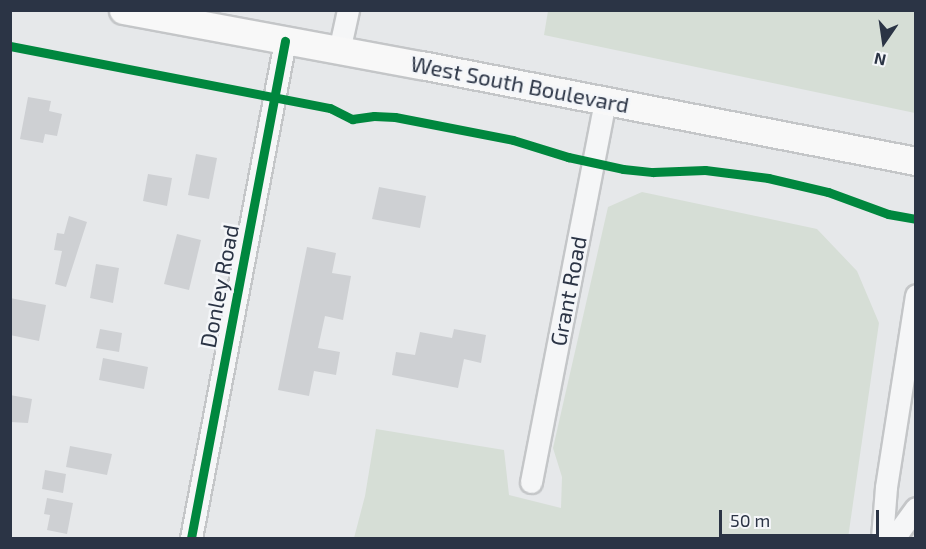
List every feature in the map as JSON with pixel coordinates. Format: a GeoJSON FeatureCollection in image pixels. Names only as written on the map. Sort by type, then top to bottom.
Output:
{"type":"FeatureCollection","features":[{"type":"Feature","properties":{"kind":"main road","name":"West South Boulevard"},"geometry":{"type":"LineString","coordinates":[[123,10],[605,100],[915,161]]}},
{"type":"Feature","properties":{"kind":"street"},"geometry":{"type":"LineString","coordinates":[[339,51],[348,10]]}},
{"type":"Feature","properties":{"kind":"street","name":"Donley Road"},"geometry":{"type":"LineString","coordinates":[[192,538],[285,41]]}},
{"type":"Feature","properties":{"kind":"street","name":"Grant Road"},"geometry":{"type":"LineString","coordinates":[[531,482],[605,100]]}},
{"type":"Feature","properties":{"kind":"street"},"geometry":{"type":"LineString","coordinates":[[882,538],[886,487],[915,295]]}},
{"type":"Feature","properties":{"kind":"street"},"geometry":{"type":"LineString","coordinates":[[894,538],[915,508]]}},
{"type":"Feature","properties":{"kind":"shaded area"},"geometry":{"type":"Polygon","coordinates":[[[548,11],[915,11],[915,113],[544,35],[548,11]]]}},
{"type":"Feature","properties":{"kind":"shaded area"},"geometry":{"type":"Polygon","coordinates":[[[642,192],[817,229],[857,271],[879,323],[848,538],[354,538],[365,496],[376,429],[504,450],[509,495],[561,508],[562,477],[553,448],[608,207],[642,192]]]}},
{"type":"Feature","properties":{"kind":"building"},"geometry":{"type":"Polygon","coordinates":[[[28,97],[51,101],[49,111],[62,114],[57,136],[45,134],[43,143],[20,139],[28,97]]]}},
{"type":"Feature","properties":{"kind":"building"},"geometry":{"type":"Polygon","coordinates":[[[196,154],[217,158],[209,199],[188,195],[196,154]]]}},
{"type":"Feature","properties":{"kind":"building"},"geometry":{"type":"Polygon","coordinates":[[[148,174],[172,178],[167,206],[143,201],[148,174]]]}},
{"type":"Feature","properties":{"kind":"building"},"geometry":{"type":"Polygon","coordinates":[[[379,187],[426,196],[420,228],[372,219],[379,187]]]}},
{"type":"Feature","properties":{"kind":"building"},"geometry":{"type":"Polygon","coordinates":[[[69,216],[87,222],[66,287],[55,284],[62,251],[54,250],[57,233],[64,234],[69,216]]]}},
{"type":"Feature","properties":{"kind":"building"},"geometry":{"type":"Polygon","coordinates":[[[177,234],[201,240],[189,290],[164,284],[177,234]]]}},
{"type":"Feature","properties":{"kind":"building"},"geometry":{"type":"Polygon","coordinates":[[[307,247],[336,253],[332,273],[351,276],[343,320],[325,316],[318,348],[340,352],[336,375],[314,371],[309,396],[278,390],[307,247]]]}},
{"type":"Feature","properties":{"kind":"building"},"geometry":{"type":"Polygon","coordinates":[[[96,264],[119,268],[113,303],[90,298],[96,264]]]}},
{"type":"Feature","properties":{"kind":"building"},"geometry":{"type":"Polygon","coordinates":[[[10,298],[46,305],[39,341],[10,335],[10,298]]]}},
{"type":"Feature","properties":{"kind":"building"},"geometry":{"type":"Polygon","coordinates":[[[100,329],[122,333],[119,352],[96,348],[100,329]]]}},
{"type":"Feature","properties":{"kind":"building"},"geometry":{"type":"Polygon","coordinates":[[[454,329],[486,335],[481,363],[464,359],[458,388],[392,375],[396,352],[415,355],[420,332],[452,338],[454,329]]]}},
{"type":"Feature","properties":{"kind":"building"},"geometry":{"type":"Polygon","coordinates":[[[103,358],[148,367],[144,389],[99,380],[103,358]]]}},
{"type":"Feature","properties":{"kind":"building"},"geometry":{"type":"Polygon","coordinates":[[[10,395],[32,399],[28,423],[10,422],[10,395]]]}},
{"type":"Feature","properties":{"kind":"building"},"geometry":{"type":"Polygon","coordinates":[[[70,446],[112,454],[107,475],[66,467],[70,446]]]}},
{"type":"Feature","properties":{"kind":"building"},"geometry":{"type":"Polygon","coordinates":[[[45,470],[66,474],[63,493],[42,489],[45,470]]]}},
{"type":"Feature","properties":{"kind":"building"},"geometry":{"type":"Polygon","coordinates":[[[47,498],[73,503],[67,534],[47,530],[50,515],[44,514],[47,498]]]}},
{"type":"Feature","properties":{"kind":"cycle path"},"geometry":{"type":"LineString","coordinates":[[191,538],[285,41]]}},
{"type":"Feature","properties":{"kind":"cycle path"},"geometry":{"type":"LineString","coordinates":[[10,46],[330,108],[352,119],[374,116],[395,117],[513,140],[568,157],[623,169],[653,172],[705,170],[768,178],[828,192],[888,214],[916,219]]}}]}
